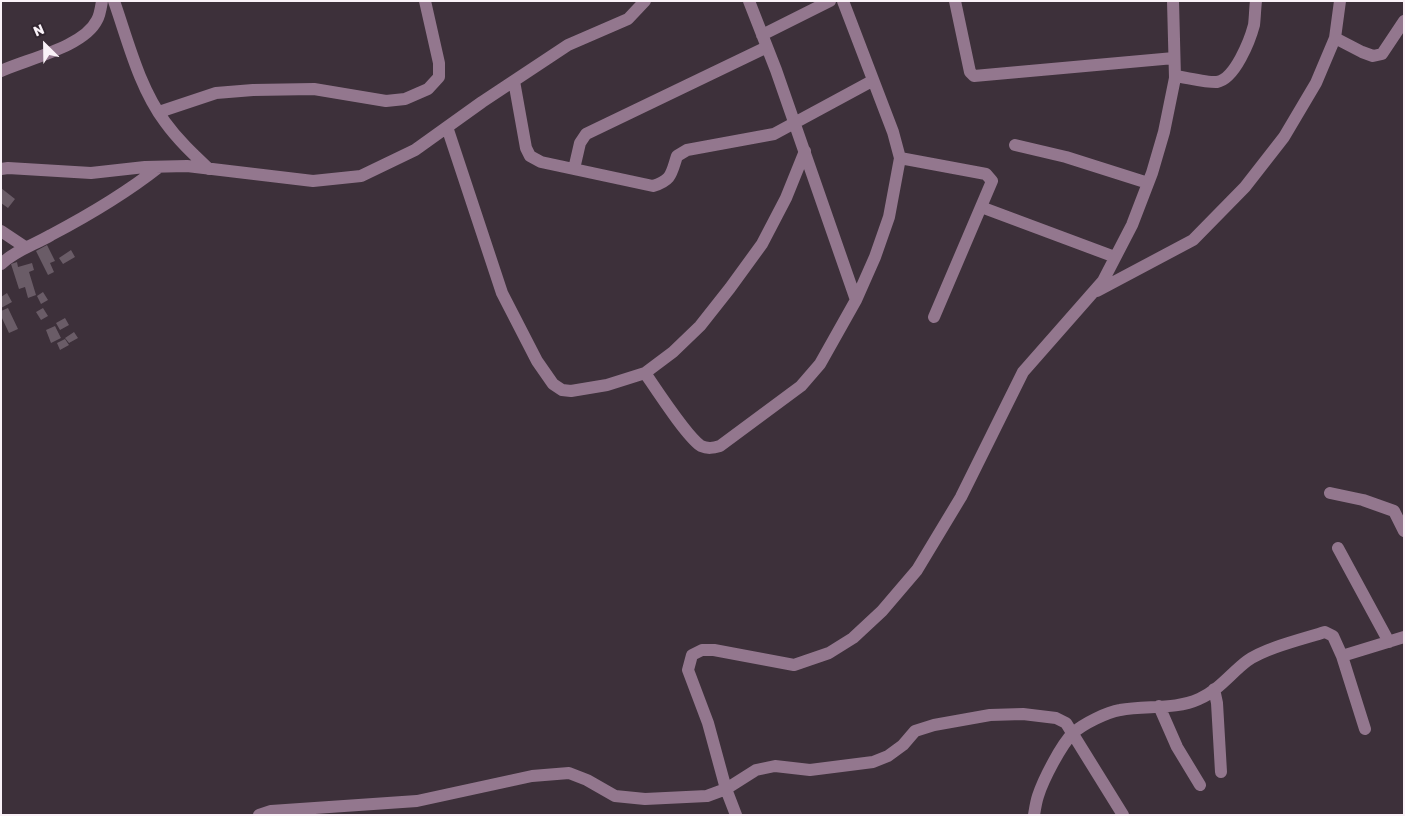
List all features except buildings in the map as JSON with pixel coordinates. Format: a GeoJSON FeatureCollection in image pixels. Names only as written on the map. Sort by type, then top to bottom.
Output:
{"type":"FeatureCollection","features":[{"type":"Feature","properties":{"kind":"street"},"geometry":{"type":"LineString","coordinates":[[1,71],[60,49],[86,34],[97,21],[102,1]]}},
{"type":"Feature","properties":{"kind":"street"},"geometry":{"type":"LineString","coordinates":[[114,1],[146,89],[159,112],[186,148],[209,169]]}},
{"type":"Feature","properties":{"kind":"street"},"geometry":{"type":"LineString","coordinates":[[159,112],[216,93],[253,90],[314,89],[386,101],[405,99],[428,88],[439,77],[439,63],[424,1]]}},
{"type":"Feature","properties":{"kind":"street"},"geometry":{"type":"LineString","coordinates":[[1,169],[91,173],[187,166],[313,181],[362,176],[415,150],[568,45],[628,18],[645,1]]}},
{"type":"Feature","properties":{"kind":"street"},"geometry":{"type":"LineString","coordinates":[[749,1],[795,123],[856,300]]}},
{"type":"Feature","properties":{"kind":"street"},"geometry":{"type":"LineString","coordinates":[[574,169],[580,143],[586,134],[764,41],[830,1]]}},
{"type":"Feature","properties":{"kind":"street"},"geometry":{"type":"LineString","coordinates":[[645,373],[688,433],[700,445],[710,449],[720,446],[801,386],[820,364],[856,300],[875,257],[889,217],[900,158],[893,132],[843,1]]}},
{"type":"Feature","properties":{"kind":"street"},"geometry":{"type":"LineString","coordinates":[[954,1],[970,72],[974,76],[980,77],[1174,58]]}},
{"type":"Feature","properties":{"kind":"street"},"geometry":{"type":"LineString","coordinates":[[736,815],[726,788],[708,723],[688,670],[692,655],[702,650],[714,650],[794,665],[829,653],[853,638],[882,611],[917,570],[961,497],[1022,372],[1102,281],[1132,225],[1164,132],[1175,76],[1173,1]]}},
{"type":"Feature","properties":{"kind":"street"},"geometry":{"type":"LineString","coordinates":[[1175,76],[1218,82],[1228,76],[1237,65],[1247,45],[1254,24],[1256,1]]}},
{"type":"Feature","properties":{"kind":"street"},"geometry":{"type":"LineString","coordinates":[[1090,295],[1193,240],[1245,187],[1284,137],[1316,83],[1335,38],[1340,1]]}},
{"type":"Feature","properties":{"kind":"street"},"geometry":{"type":"LineString","coordinates":[[1335,38],[1373,56],[1382,54],[1404,21]]}},
{"type":"Feature","properties":{"kind":"street"},"geometry":{"type":"LineString","coordinates":[[514,81],[526,148],[530,156],[541,162],[653,186],[664,182],[670,177],[677,156],[687,150],[774,134],[872,81]]}},
{"type":"Feature","properties":{"kind":"street"},"geometry":{"type":"LineString","coordinates":[[447,127],[502,293],[537,361],[553,384],[562,390],[571,391],[607,385],[645,373],[673,352],[700,326],[762,244],[786,198],[805,151]]}},
{"type":"Feature","properties":{"kind":"street"},"geometry":{"type":"LineString","coordinates":[[1015,145],[1066,157],[1148,183]]}},
{"type":"Feature","properties":{"kind":"street"},"geometry":{"type":"LineString","coordinates":[[900,158],[986,174],[992,181],[934,317]]}},
{"type":"Feature","properties":{"kind":"street"},"geometry":{"type":"LineString","coordinates":[[1,264],[8,257],[25,247],[50,236],[133,188],[159,167]]}},
{"type":"Feature","properties":{"kind":"street"},"geometry":{"type":"LineString","coordinates":[[981,208],[1115,257]]}},
{"type":"Feature","properties":{"kind":"street"},"geometry":{"type":"LineString","coordinates":[[1,231],[25,247]]}},
{"type":"Feature","properties":{"kind":"street"},"geometry":{"type":"LineString","coordinates":[[1330,493],[1363,500],[1394,511],[1404,530]]}},
{"type":"Feature","properties":{"kind":"street"},"geometry":{"type":"LineString","coordinates":[[1338,548],[1389,642]]}},
{"type":"Feature","properties":{"kind":"street"},"geometry":{"type":"LineString","coordinates":[[1034,815],[1038,797],[1047,775],[1072,734],[1088,723],[1119,710],[1175,705],[1199,699],[1214,690],[1247,660],[1267,651],[1325,632],[1333,636],[1342,656],[1365,729]]}},
{"type":"Feature","properties":{"kind":"street"},"geometry":{"type":"LineString","coordinates":[[1342,656],[1404,637]]}},
{"type":"Feature","properties":{"kind":"street"},"geometry":{"type":"LineString","coordinates":[[1214,690],[1218,703],[1221,772]]}},
{"type":"Feature","properties":{"kind":"street"},"geometry":{"type":"LineString","coordinates":[[1160,706],[1177,747],[1200,785]]}},
{"type":"Feature","properties":{"kind":"street"},"geometry":{"type":"LineString","coordinates":[[259,815],[271,811],[417,801],[532,776],[569,773],[587,780],[615,796],[644,799],[707,796],[726,788],[756,770],[775,766],[810,770],[874,762],[888,756],[915,731],[958,720],[1023,714],[1056,718],[1066,723],[1123,815]]}}]}
